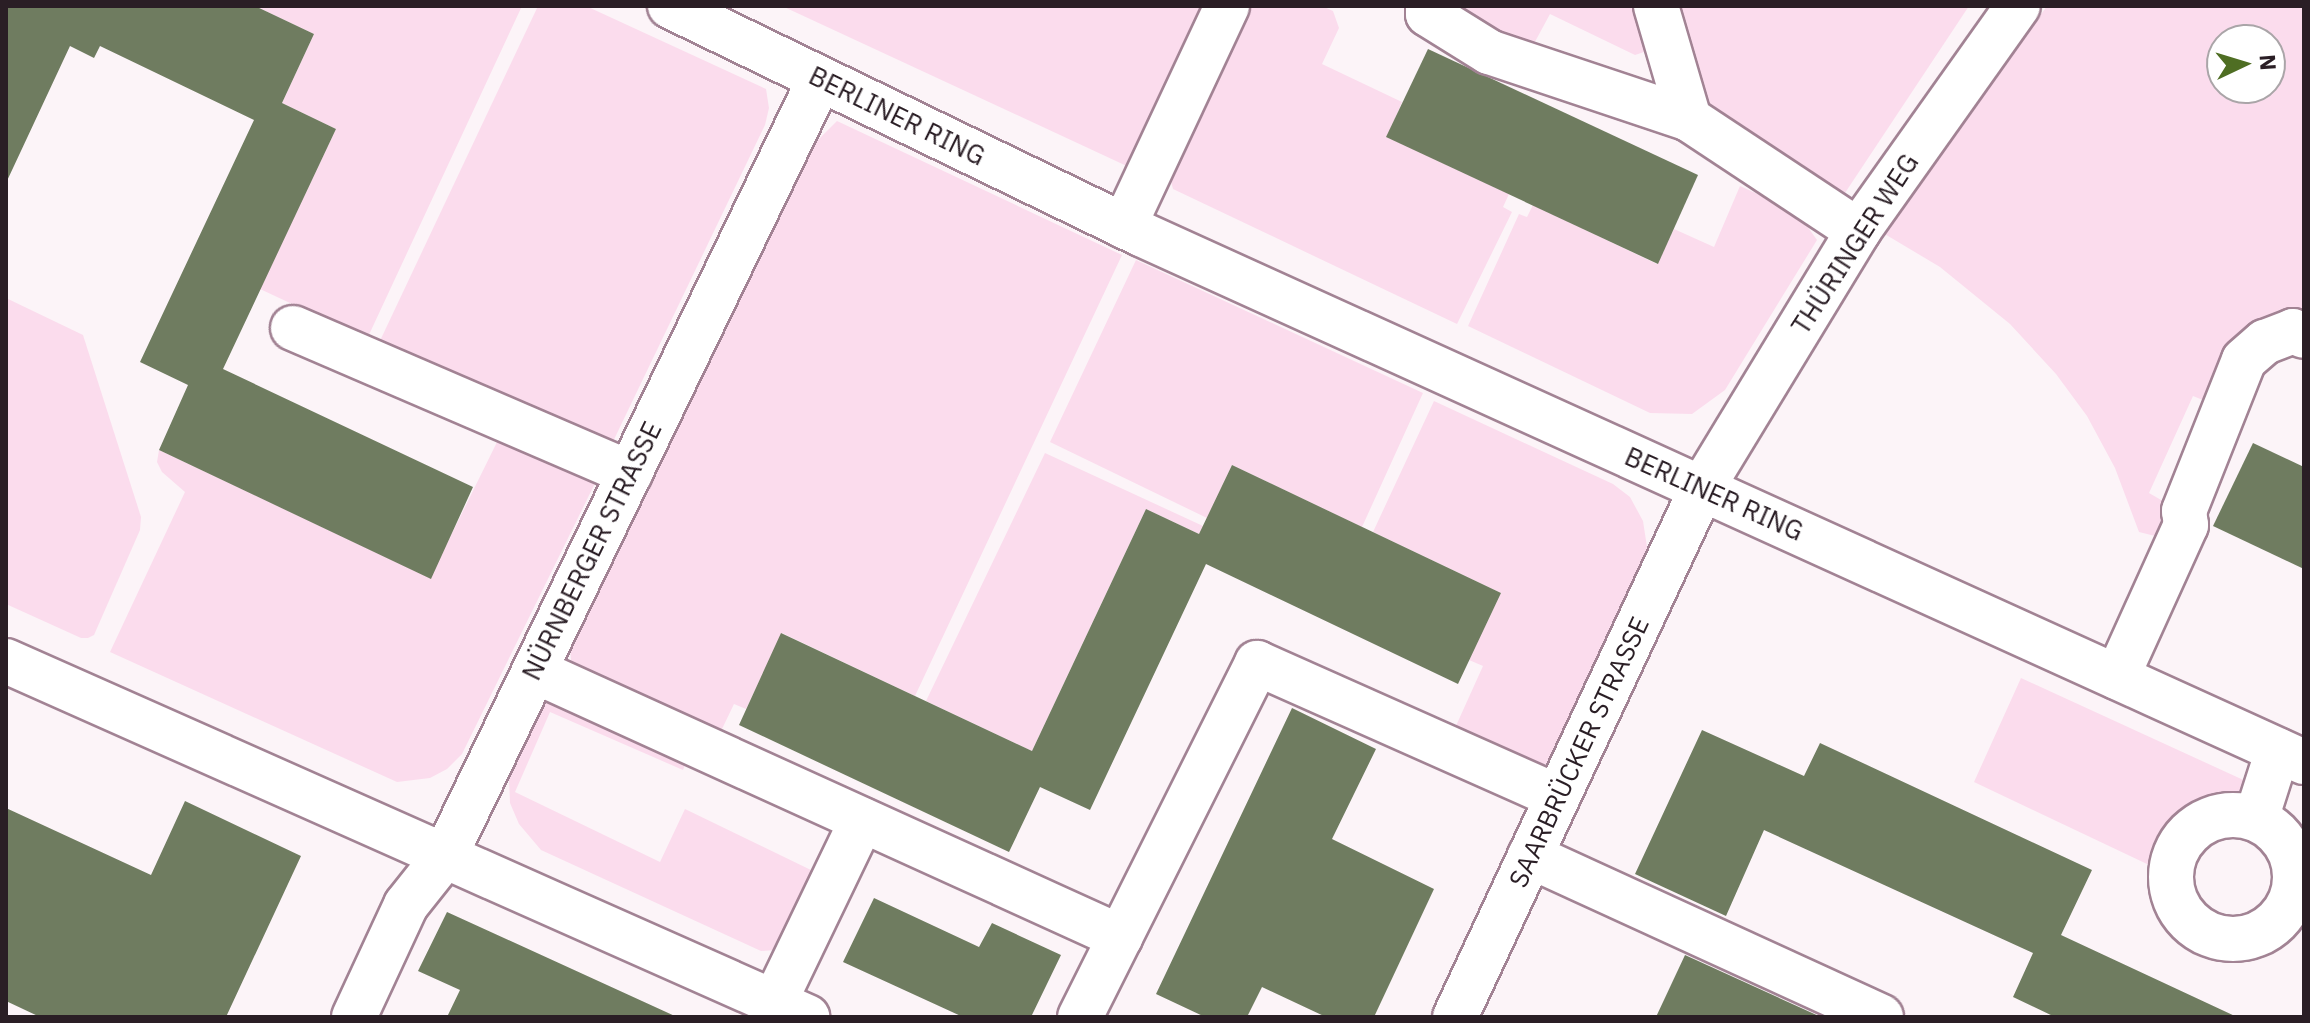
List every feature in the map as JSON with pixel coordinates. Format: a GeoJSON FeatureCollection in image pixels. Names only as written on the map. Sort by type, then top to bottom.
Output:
{"type":"FeatureCollection","features":[{"type":"Feature","properties":{"kind":"lane","name":"BERLINER RING"},"geometry":{"type":"LineString","coordinates":[[670,6],[1124,226],[2291,756]]}},
{"type":"Feature","properties":{"kind":"lane"},"geometry":{"type":"LineString","coordinates":[[1124,226],[1227,6]]}},
{"type":"Feature","properties":{"kind":"lane"},"geometry":{"type":"LineString","coordinates":[[1428,6],[1428,14],[1489,52],[1689,119],[1858,231]]}},
{"type":"Feature","properties":{"kind":"lane"},"geometry":{"type":"LineString","coordinates":[[1656,6],[1689,119]]}},
{"type":"Feature","properties":{"kind":"lane","name":"THÜRINGER WEG"},"geometry":{"type":"LineString","coordinates":[[1702,488],[1858,231],[2018,6]]}},
{"type":"Feature","properties":{"kind":"lane","name":"NÜRNBERGER STRASSE"},"geometry":{"type":"LineString","coordinates":[[354,1017],[406,905],[445,856],[820,79]]}},
{"type":"Feature","properties":{"kind":"lane"},"geometry":{"type":"LineString","coordinates":[[293,328],[630,473]]}},
{"type":"Feature","properties":{"kind":"lane"},"geometry":{"type":"LineString","coordinates":[[2117,677],[2186,525],[2184,511],[2244,360],[2265,342],[2293,331],[2304,336]]}},
{"type":"Feature","properties":{"kind":"lane","name":"SAARBRÜCKER STRASSE"},"geometry":{"type":"LineString","coordinates":[[1455,1017],[1702,488]]}},
{"type":"Feature","properties":{"kind":"lane"},"geometry":{"type":"LineString","coordinates":[[6,661],[791,1010],[862,820]]}},
{"type":"Feature","properties":{"kind":"lane"},"geometry":{"type":"LineString","coordinates":[[1080,1017],[1257,663],[1558,797]]}},
{"type":"Feature","properties":{"kind":"lane"},"geometry":{"type":"LineString","coordinates":[[535,671],[1120,937]]}},
{"type":"Feature","properties":{"kind":"lane"},"geometry":{"type":"LineString","coordinates":[[2256,819],[2291,756]]}},
{"type":"Feature","properties":{"kind":"lane"},"geometry":{"type":"LineString","coordinates":[[1530,856],[1881,1017]]}},
{"type":"Feature","properties":{"kind":"shaded area"},"geometry":{"type":"Polygon","coordinates":[[[255,6],[522,6],[367,339],[260,289],[336,129],[282,103],[314,34],[255,6]]]}},
{"type":"Feature","properties":{"kind":"shaded area"},"geometry":{"type":"Polygon","coordinates":[[[538,6],[586,6],[766,89],[769,108],[765,125],[608,452],[378,345],[538,6]]]}},
{"type":"Feature","properties":{"kind":"shaded area"},"geometry":{"type":"Polygon","coordinates":[[[782,6],[1214,6],[1131,168],[782,6]]]}},
{"type":"Feature","properties":{"kind":"shaded area"},"geometry":{"type":"Polygon","coordinates":[[[1249,6],[1322,6],[1333,11],[1339,28],[1322,64],[1402,102],[1387,137],[1509,194],[1503,207],[1512,212],[1457,324],[1173,189],[1169,174],[1249,6]]]}},
{"type":"Feature","properties":{"kind":"shaded area"},"geometry":{"type":"Polygon","coordinates":[[[1458,6],[1643,6],[1650,50],[1635,55],[1550,14],[1530,51],[1461,13],[1458,6]]]}},
{"type":"Feature","properties":{"kind":"shaded area"},"geometry":{"type":"Polygon","coordinates":[[[1668,6],[1969,6],[1837,205],[1704,109],[1668,6]]]}},
{"type":"Feature","properties":{"kind":"shaded area"},"geometry":{"type":"Polygon","coordinates":[[[2047,6],[2304,6],[2304,323],[2210,403],[2193,396],[2149,493],[2168,504],[2163,538],[2139,532],[2115,468],[2087,416],[2056,374],[2010,324],[1940,267],[1883,233],[2047,6]]]}},
{"type":"Feature","properties":{"kind":"shaded area"},"geometry":{"type":"Polygon","coordinates":[[[837,121],[1122,255],[915,696],[782,633],[746,709],[734,704],[722,729],[713,726],[710,733],[577,670],[571,660],[570,648],[811,147],[837,121]]]}},
{"type":"Feature","properties":{"kind":"shaded area"},"geometry":{"type":"Polygon","coordinates":[[[1740,186],[1797,212],[1817,240],[1725,390],[1692,414],[1650,413],[1468,326],[1519,214],[1527,217],[1533,205],[1657,264],[1674,229],[1714,247],[1740,186]]]}},
{"type":"Feature","properties":{"kind":"shaded area"},"geometry":{"type":"Polygon","coordinates":[[[1136,260],[1423,393],[1362,527],[1232,465],[1207,518],[1050,442],[1136,260]]]}},
{"type":"Feature","properties":{"kind":"shaded area"},"geometry":{"type":"Polygon","coordinates":[[[6,298],[83,335],[141,517],[140,530],[94,635],[88,638],[81,638],[6,604],[6,298]]]}},
{"type":"Feature","properties":{"kind":"shaded area"},"geometry":{"type":"Polygon","coordinates":[[[1434,401],[1613,484],[1630,497],[1643,521],[1647,547],[1644,565],[1550,763],[1535,766],[1455,728],[1483,666],[1469,660],[1501,593],[1373,532],[1434,401]]]}},
{"type":"Feature","properties":{"kind":"shaded area"},"geometry":{"type":"Polygon","coordinates":[[[500,436],[599,475],[462,754],[447,769],[430,778],[397,782],[110,652],[185,492],[162,472],[157,462],[159,450],[430,578],[500,436]]]}},
{"type":"Feature","properties":{"kind":"shaded area"},"geometry":{"type":"Polygon","coordinates":[[[1045,453],[1203,526],[1199,534],[1146,509],[1032,751],[926,701],[1045,453]]]}},
{"type":"Feature","properties":{"kind":"shaded area"},"geometry":{"type":"Polygon","coordinates":[[[2021,678],[2250,783],[2244,796],[2201,804],[2189,812],[2175,826],[2156,863],[2147,864],[1974,782],[2021,678]]]}},
{"type":"Feature","properties":{"kind":"shaded area"},"geometry":{"type":"Polygon","coordinates":[[[560,697],[689,755],[683,770],[550,712],[515,792],[660,862],[685,809],[813,871],[816,878],[776,950],[761,951],[541,850],[519,824],[510,803],[509,778],[529,730],[546,702],[560,697]]]}},
{"type":"Feature","properties":{"kind":"building"},"geometry":{"type":"Polygon","coordinates":[[[6,6],[255,6],[314,34],[282,103],[336,129],[223,369],[473,487],[431,579],[159,450],[188,385],[140,362],[254,120],[100,46],[94,58],[70,46],[6,183],[6,6]]]}},
{"type":"Feature","properties":{"kind":"building"},"geometry":{"type":"Polygon","coordinates":[[[1428,49],[1698,175],[1658,264],[1386,137],[1428,49]]]}},
{"type":"Feature","properties":{"kind":"building"},"geometry":{"type":"Polygon","coordinates":[[[2253,443],[2304,467],[2304,569],[2213,526],[2253,443]]]}},
{"type":"Feature","properties":{"kind":"building"},"geometry":{"type":"Polygon","coordinates":[[[1232,465],[1501,593],[1458,684],[1206,564],[1090,810],[1040,787],[1009,852],[739,725],[781,633],[1032,751],[1146,509],[1199,534],[1232,465]]]}},
{"type":"Feature","properties":{"kind":"building"},"geometry":{"type":"Polygon","coordinates":[[[1292,708],[1376,749],[1332,839],[1434,889],[1374,1017],[1326,1017],[1262,987],[1247,1017],[1205,1017],[1156,994],[1292,708]]]}},
{"type":"Feature","properties":{"kind":"building"},"geometry":{"type":"Polygon","coordinates":[[[1702,730],[1804,776],[1820,743],[2092,870],[2061,935],[2237,1017],[2055,1017],[2013,997],[2033,953],[1764,830],[1726,916],[1635,874],[1702,730]]]}},
{"type":"Feature","properties":{"kind":"building"},"geometry":{"type":"Polygon","coordinates":[[[185,801],[301,856],[226,1017],[40,1017],[6,1001],[6,808],[151,875],[185,801]]]}},
{"type":"Feature","properties":{"kind":"building"},"geometry":{"type":"Polygon","coordinates":[[[874,898],[979,947],[992,923],[1061,955],[1031,1017],[963,1017],[843,962],[874,898]]]}},
{"type":"Feature","properties":{"kind":"building"},"geometry":{"type":"Polygon","coordinates":[[[447,912],[677,1017],[447,1017],[460,990],[418,971],[447,912]]]}},
{"type":"Feature","properties":{"kind":"building"},"geometry":{"type":"Polygon","coordinates":[[[1685,955],[1821,1017],[1656,1017],[1685,955]]]}}]}
